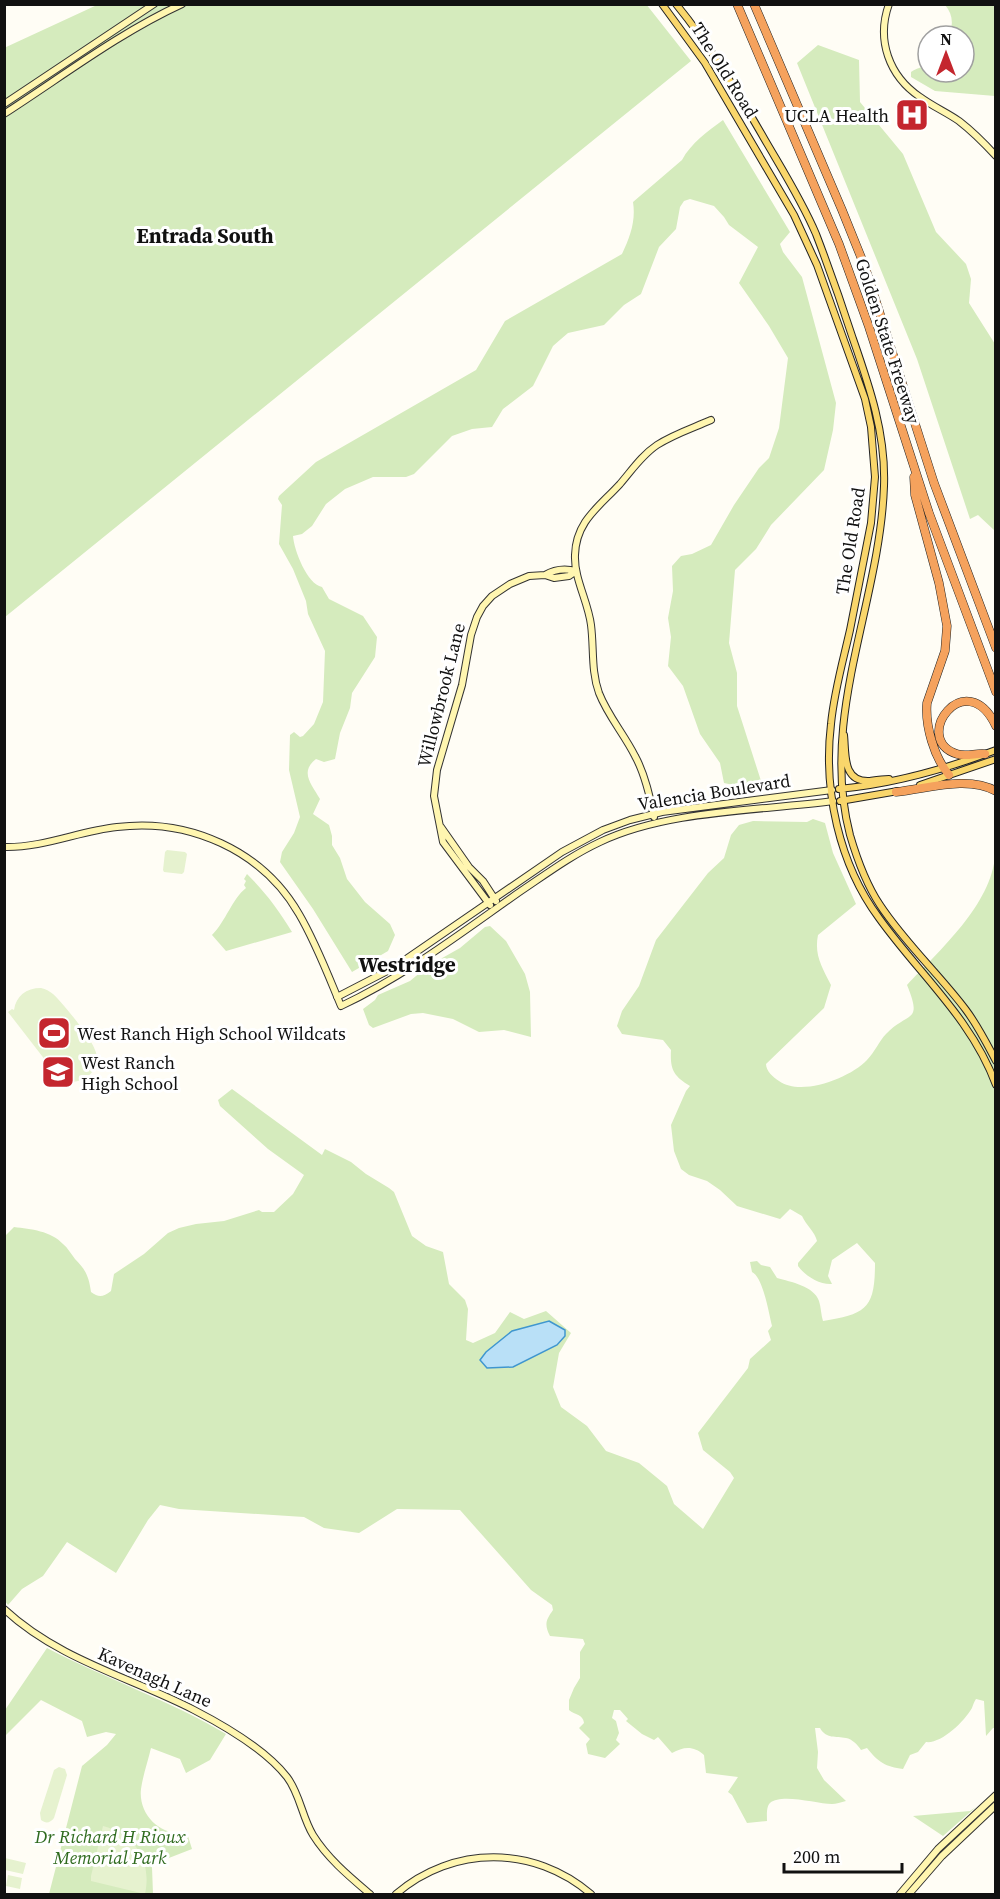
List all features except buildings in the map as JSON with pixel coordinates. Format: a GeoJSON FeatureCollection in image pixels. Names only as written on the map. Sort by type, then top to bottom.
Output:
{"type":"FeatureCollection","features":[{"type":"Feature","properties":{"kind":"highway","name":"Golden State Freeway"},"geometry":{"type":"LineString","coordinates":[[737,4],[843,253],[913,466],[996,692]]}},
{"type":"Feature","properties":{"kind":"highway","name":"Golden State Freeway"},"geometry":{"type":"LineString","coordinates":[[756,7],[865,267],[937,491],[995,645]]}},
{"type":"Feature","properties":{"kind":"highway"},"geometry":{"type":"LineString","coordinates":[[913,466],[915,495],[939,583],[947,626],[945,651],[926,711],[929,729],[942,767],[949,775]]}},
{"type":"Feature","properties":{"kind":"highway"},"geometry":{"type":"LineString","coordinates":[[986,758],[961,755],[946,748],[939,733],[941,718],[953,705],[968,702],[985,708],[996,726]]}},
{"type":"Feature","properties":{"kind":"highway"},"geometry":{"type":"LineString","coordinates":[[896,792],[970,783],[986,786],[996,791]]}},
{"type":"Feature","properties":{"kind":"main road","name":"The Old Road"},"geometry":{"type":"LineString","coordinates":[[662,4],[681,27],[705,63],[802,230],[839,322],[870,420],[875,465],[874,500],[870,530],[833,709],[829,756],[833,801],[841,840],[852,871],[873,911],[961,1019],[978,1046],[996,1085]]}},
{"type":"Feature","properties":{"kind":"main road","name":"The Old Road"},"geometry":{"type":"LineString","coordinates":[[676,4],[696,28],[725,71],[805,209],[843,310],[878,417],[884,467],[882,512],[847,696],[840,751],[843,801],[854,847],[866,880],[881,907],[966,1011],[996,1061]]}},
{"type":"Feature","properties":{"kind":"main road"},"geometry":{"type":"LineString","coordinates":[[843,728],[845,758],[852,775],[867,781],[882,778],[895,780]]}},
{"type":"Feature","properties":{"kind":"main road","name":"Valencia Boulevard"},"geometry":{"type":"LineString","coordinates":[[833,801],[896,792],[949,775],[986,758],[996,750]]}},
{"type":"Feature","properties":{"kind":"main road","name":"Valencia Boulevard"},"geometry":{"type":"LineString","coordinates":[[832,790],[895,780],[986,758],[996,759]]}},
{"type":"Feature","properties":{"kind":"street"},"geometry":{"type":"LineString","coordinates":[[4,104],[154,4]]}},
{"type":"Feature","properties":{"kind":"street"},"geometry":{"type":"LineString","coordinates":[[4,114],[121,37],[182,4]]}},
{"type":"Feature","properties":{"kind":"street"},"geometry":{"type":"LineString","coordinates":[[889,4],[883,36],[890,63],[901,80],[918,96],[962,124],[996,156]]}},
{"type":"Feature","properties":{"kind":"street"},"geometry":{"type":"LineString","coordinates":[[656,823],[637,759],[606,710],[598,690],[594,672],[591,624],[576,571],[575,555],[579,532],[591,511],[655,447],[711,420]]}},
{"type":"Feature","properties":{"kind":"street","name":"Willowbrook Lane"},"geometry":{"type":"LineString","coordinates":[[496,908],[445,845],[435,805],[435,777],[462,685],[471,635],[477,617],[492,596],[510,584],[530,576],[544,575],[553,570],[576,571]]}},
{"type":"Feature","properties":{"kind":"street","name":"Valencia Boulevard"},"geometry":{"type":"LineString","coordinates":[[832,790],[654,814],[616,825],[588,837],[562,852],[408,958],[338,997],[341,1006],[419,962],[578,853],[618,834],[656,823],[833,801]]}},
{"type":"Feature","properties":{"kind":"street"},"geometry":{"type":"LineString","coordinates":[[4,847],[44,843],[112,827],[132,825],[171,827],[201,834],[218,841],[254,862],[276,883],[291,902],[308,931],[338,997]]}},
{"type":"Feature","properties":{"kind":"street"},"geometry":{"type":"LineString","coordinates":[[890,933],[897,927]]}},
{"type":"Feature","properties":{"kind":"street","name":"Kavenagh Lane"},"geometry":{"type":"LineString","coordinates":[[4,1609],[65,1653],[204,1715],[270,1758],[290,1782],[313,1835],[326,1852],[370,1894]]}},
{"type":"Feature","properties":{"kind":"street"},"geometry":{"type":"LineString","coordinates":[[900,1894],[932,1855],[996,1795]]}},
{"type":"Feature","properties":{"kind":"street"},"geometry":{"type":"LineString","coordinates":[[909,1894],[942,1856],[996,1805]]}},
{"type":"Feature","properties":{"kind":"street"},"geometry":{"type":"LineString","coordinates":[[396,1894],[414,1880],[438,1868],[464,1859],[495,1857],[521,1859],[544,1866],[568,1877],[591,1894]]}},
{"type":"Feature","properties":{"kind":"green space"},"geometry":{"type":"Polygon","coordinates":[[[646,4],[691,61],[5,617],[4,48],[97,5],[646,4]]]}},
{"type":"Feature","properties":{"kind":"green space"},"geometry":{"type":"Polygon","coordinates":[[[945,5],[995,5],[995,96],[935,91],[923,84],[976,84],[976,24],[952,24],[950,12],[945,5]]]}},
{"type":"Feature","properties":{"kind":"green space"},"geometry":{"type":"Polygon","coordinates":[[[818,45],[859,60],[860,102],[903,154],[936,232],[966,264],[971,279],[969,303],[995,344],[995,531],[978,515],[970,519],[917,359],[797,63],[818,45]]]}},
{"type":"Feature","properties":{"kind":"green space"},"geometry":{"type":"Polygon","coordinates":[[[915,70],[916,80],[911,77],[911,72],[915,70]]]}},
{"type":"Feature","properties":{"kind":"green space"},"geometry":{"type":"Polygon","coordinates":[[[723,120],[790,232],[780,244],[783,252],[802,277],[836,403],[833,430],[824,470],[771,525],[756,549],[735,570],[729,643],[737,673],[737,706],[762,784],[738,786],[724,783],[720,763],[700,734],[683,686],[668,666],[671,637],[668,618],[673,591],[672,566],[681,556],[692,554],[711,545],[734,505],[759,468],[769,458],[779,428],[788,358],[739,283],[758,247],[729,225],[714,206],[690,199],[684,201],[680,207],[676,229],[659,247],[641,294],[624,305],[604,325],[568,333],[553,346],[533,386],[503,409],[492,427],[472,429],[452,436],[414,474],[406,477],[373,477],[345,489],[326,504],[312,526],[302,534],[293,536],[299,557],[311,580],[322,587],[329,599],[363,616],[377,637],[375,657],[352,693],[350,708],[340,733],[335,759],[324,762],[316,759],[308,769],[311,784],[320,799],[313,814],[329,825],[332,845],[340,858],[347,879],[365,902],[390,924],[395,935],[388,951],[352,972],[313,909],[280,862],[282,852],[294,833],[300,817],[289,770],[290,735],[294,732],[300,737],[303,736],[314,724],[323,702],[325,651],[308,614],[306,601],[293,569],[279,544],[282,505],[278,499],[279,496],[316,462],[476,370],[505,321],[622,254],[632,229],[633,202],[682,160],[700,138],[723,120]]]}},
{"type":"Feature","properties":{"kind":"green space"},"geometry":{"type":"Polygon","coordinates":[[[813,819],[825,823],[833,853],[856,904],[818,935],[818,955],[831,985],[824,1008],[766,1064],[772,1076],[788,1085],[812,1086],[849,1073],[867,1060],[886,1034],[911,1016],[914,1006],[907,985],[948,942],[974,909],[992,873],[995,855],[996,1728],[993,1728],[986,1736],[984,1701],[976,1699],[968,1714],[958,1725],[938,1740],[926,1742],[918,1752],[910,1755],[903,1769],[883,1763],[867,1748],[861,1750],[857,1744],[846,1738],[828,1735],[820,1728],[815,1728],[817,1768],[824,1780],[846,1801],[832,1804],[791,1799],[775,1800],[768,1807],[767,1821],[747,1823],[732,1795],[728,1792],[738,1777],[706,1773],[704,1755],[700,1752],[688,1748],[672,1753],[658,1737],[654,1740],[642,1734],[626,1721],[628,1719],[620,1710],[614,1710],[612,1718],[616,1721],[619,1733],[616,1740],[620,1744],[605,1758],[588,1754],[586,1744],[590,1739],[579,1728],[584,1723],[583,1720],[569,1710],[569,1700],[580,1678],[580,1652],[585,1644],[583,1639],[550,1636],[547,1622],[553,1610],[552,1605],[531,1590],[460,1510],[397,1509],[359,1533],[324,1528],[304,1517],[179,1509],[160,1505],[148,1520],[116,1573],[67,1542],[43,1576],[22,1589],[8,1605],[5,1601],[5,1236],[14,1227],[40,1231],[53,1236],[66,1247],[84,1270],[91,1292],[101,1296],[111,1291],[114,1274],[144,1254],[168,1233],[179,1228],[224,1221],[259,1210],[274,1212],[293,1194],[304,1175],[268,1149],[220,1106],[218,1100],[232,1089],[322,1155],[325,1149],[351,1162],[394,1192],[412,1236],[426,1246],[443,1252],[449,1284],[465,1300],[468,1309],[466,1340],[473,1343],[495,1333],[510,1312],[524,1319],[546,1311],[571,1333],[559,1353],[553,1387],[561,1407],[587,1426],[606,1451],[639,1463],[667,1486],[674,1504],[703,1529],[734,1478],[703,1450],[698,1433],[748,1368],[750,1359],[771,1340],[768,1331],[772,1326],[765,1296],[756,1275],[752,1272],[750,1262],[757,1261],[761,1265],[770,1267],[777,1278],[801,1285],[812,1292],[819,1301],[823,1321],[858,1312],[865,1307],[873,1290],[875,1263],[857,1243],[832,1260],[828,1276],[832,1284],[813,1279],[798,1266],[798,1263],[817,1241],[802,1216],[790,1209],[780,1219],[737,1206],[707,1181],[689,1175],[681,1169],[674,1151],[671,1125],[690,1086],[676,1075],[671,1062],[671,1050],[663,1040],[622,1034],[617,1026],[622,1011],[639,986],[656,940],[708,873],[724,858],[731,835],[739,825],[753,821],[807,822],[813,819]]]}},
{"type":"Feature","properties":{"kind":"green space"},"geometry":{"type":"Polygon","coordinates":[[[167,850],[187,854],[182,874],[164,872],[167,850]]]}},
{"type":"Feature","properties":{"kind":"green space"},"geometry":{"type":"Polygon","coordinates":[[[247,874],[271,901],[292,932],[226,951],[212,935],[246,888],[244,879],[247,874]]]}},
{"type":"Feature","properties":{"kind":"green space"},"geometry":{"type":"Polygon","coordinates":[[[490,926],[506,941],[525,974],[530,992],[531,1037],[504,1030],[479,1032],[453,1019],[423,1013],[411,1014],[373,1028],[369,1025],[363,1009],[378,995],[410,981],[428,966],[460,948],[485,927],[490,926]]]}},
{"type":"Feature","properties":{"kind":"green space"},"geometry":{"type":"Polygon","coordinates":[[[41,988],[53,994],[70,1013],[88,1037],[97,1057],[95,1068],[87,1077],[69,1082],[70,1084],[66,1087],[8,1012],[14,1010],[23,994],[31,989],[41,988]]]}},
{"type":"Feature","properties":{"kind":"green space","name":"Dr Richard H Rioux Memorial Park"},"geometry":{"type":"Polygon","coordinates":[[[47,1648],[226,1734],[210,1760],[186,1773],[180,1759],[151,1748],[141,1789],[143,1807],[147,1815],[160,1828],[177,1833],[187,1833],[192,1849],[156,1863],[152,1867],[153,1894],[49,1894],[82,1766],[107,1745],[116,1734],[106,1732],[87,1737],[82,1721],[41,1700],[5,1736],[5,1710],[47,1648]]]}},
{"type":"Feature","properties":{"kind":"green space"},"geometry":{"type":"Polygon","coordinates":[[[59,1767],[65,1769],[67,1775],[54,1818],[45,1822],[41,1820],[40,1813],[54,1770],[59,1767]]]}},
{"type":"Feature","properties":{"kind":"green space"},"geometry":{"type":"Polygon","coordinates":[[[976,1807],[943,1836],[913,1816],[970,1811],[976,1807]]]}},
{"type":"Feature","properties":{"kind":"green space","name":"Dr Richard H Rioux Memorial Park"},"geometry":{"type":"Polygon","coordinates":[[[103,1826],[124,1836],[139,1851],[146,1871],[145,1894],[91,1881],[103,1826]]]}},
{"type":"Feature","properties":{"kind":"green space"},"geometry":{"type":"Polygon","coordinates":[[[81,1850],[90,1852],[86,1868],[77,1866],[81,1850]]]}},
{"type":"Feature","properties":{"kind":"green space"},"geometry":{"type":"Polygon","coordinates":[[[5,1858],[26,1863],[23,1874],[5,1870],[5,1858]]]}},
{"type":"Feature","properties":{"kind":"green space"},"geometry":{"type":"Polygon","coordinates":[[[8,1875],[22,1878],[20,1889],[6,1886],[8,1875]]]}},
{"type":"Feature","properties":{"kind":"water"},"geometry":{"type":"Polygon","coordinates":[[[549,1321],[565,1330],[565,1336],[557,1345],[513,1367],[487,1368],[480,1360],[486,1352],[512,1331],[549,1321]]]}},
{"type":"Feature","properties":{"kind":"place","name":"UCLA Health"},"geometry":{"type":"Point","coordinates":[912,115]}},
{"type":"Feature","properties":{"kind":"place","name":"West Ranch High School Wildcats"},"geometry":{"type":"Point","coordinates":[54,1033]}},
{"type":"Feature","properties":{"kind":"place","name":"West Ranch High School"},"geometry":{"type":"Point","coordinates":[58,1072]}},
{"type":"Feature","properties":{"kind":"district","name":"Entrada South"},"geometry":{"type":"Point","coordinates":[205,235]}},
{"type":"Feature","properties":{"kind":"district","name":"Westridge"},"geometry":{"type":"Point","coordinates":[407,964]}}]}
